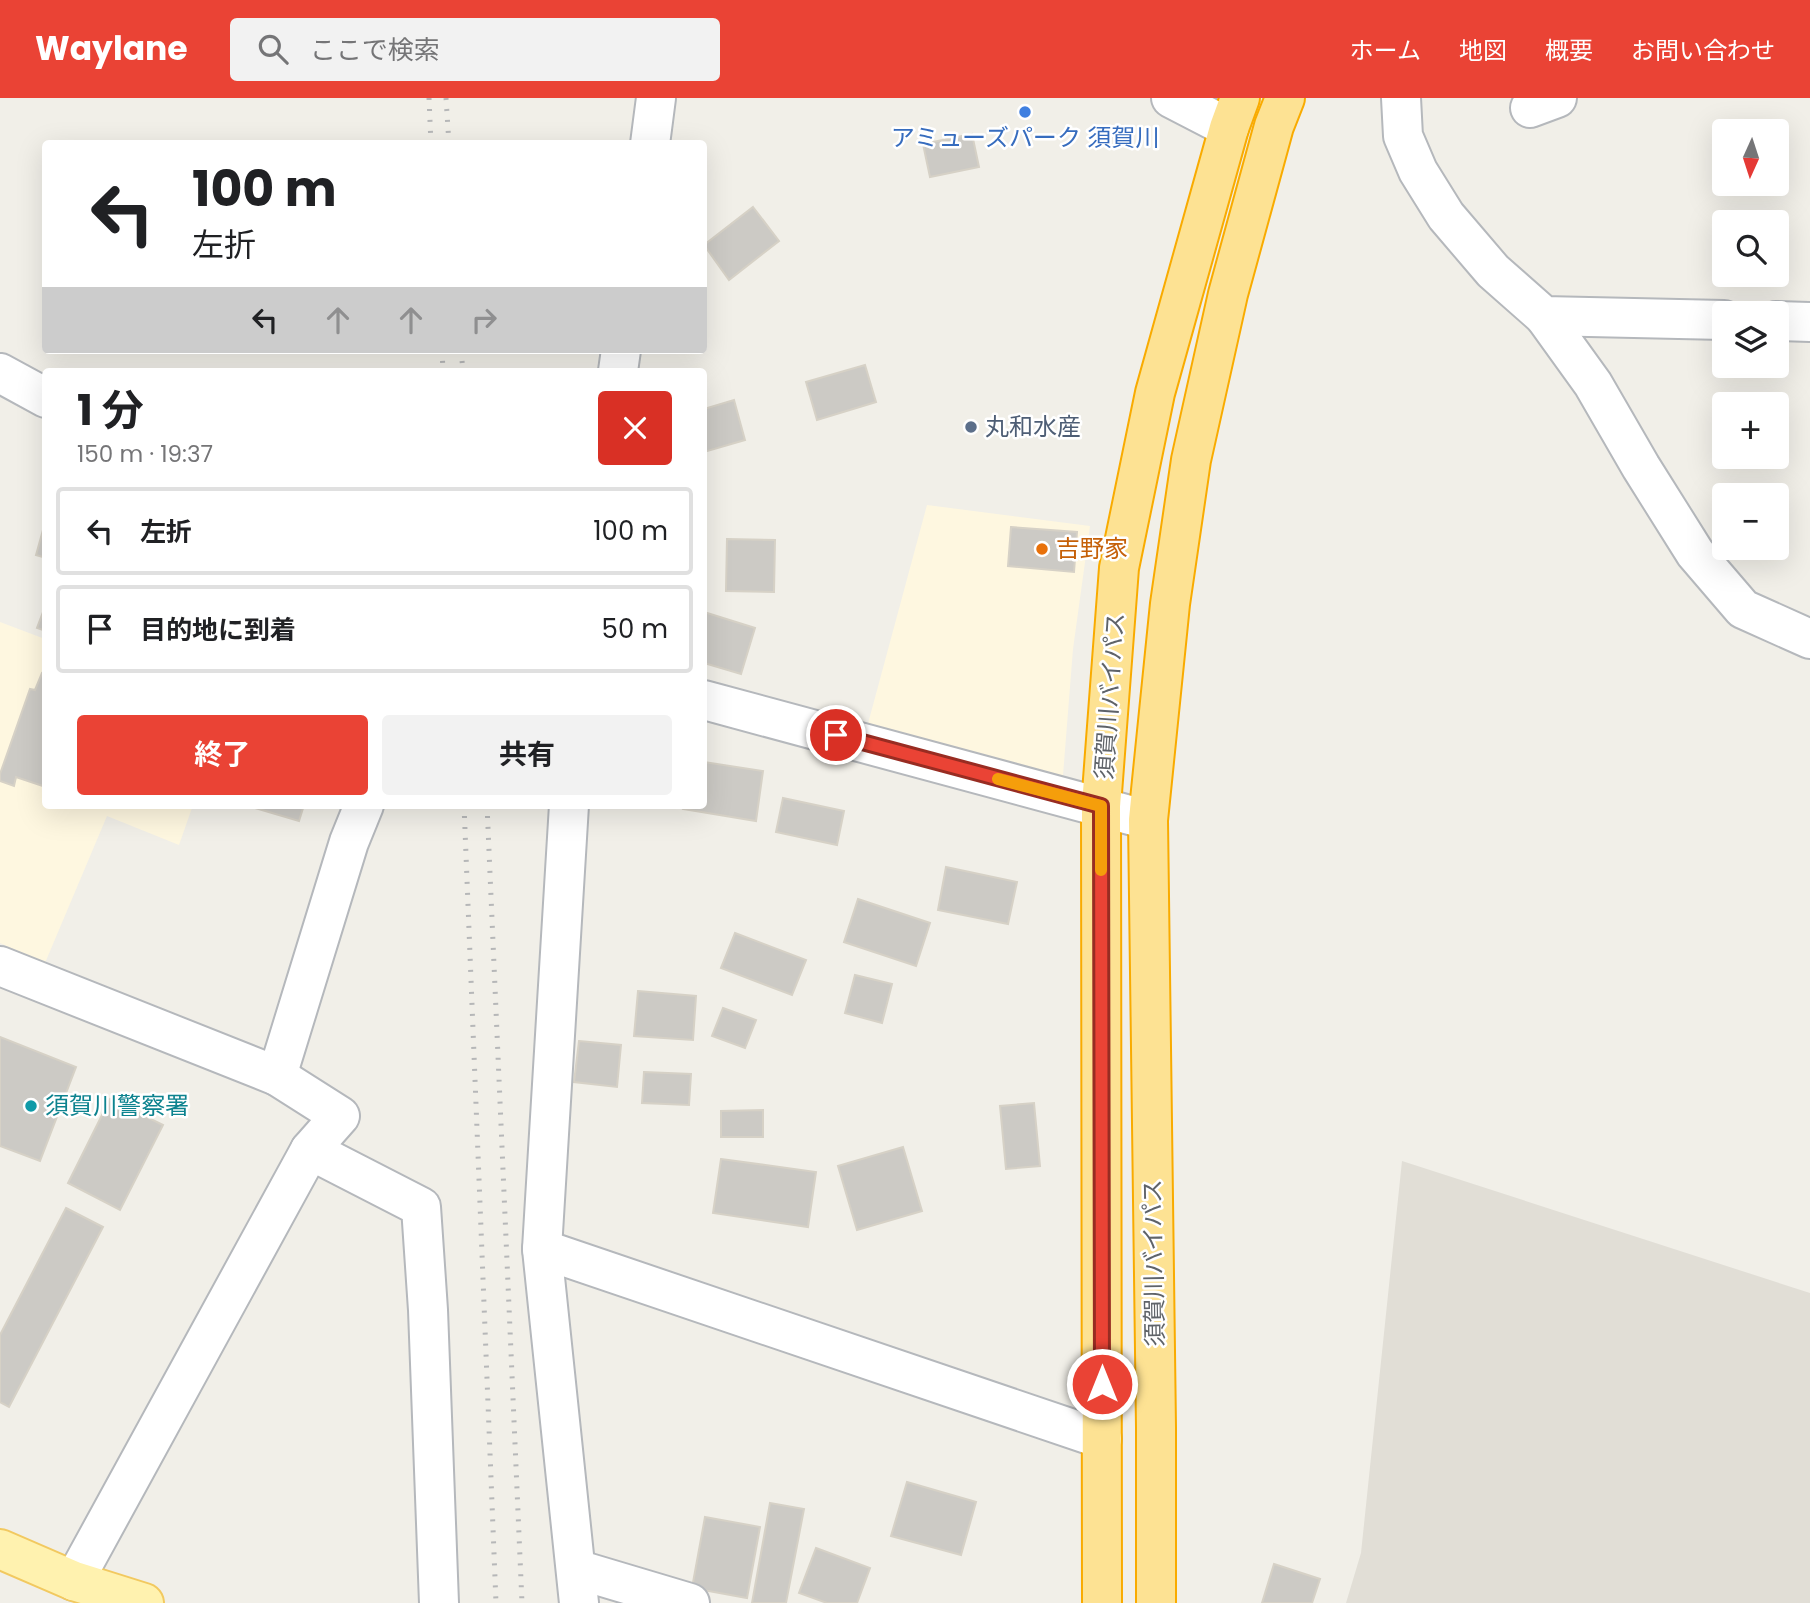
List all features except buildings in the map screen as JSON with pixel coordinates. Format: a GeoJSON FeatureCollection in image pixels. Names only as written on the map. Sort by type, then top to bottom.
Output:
{"type":"FeatureCollection","features":[{"type":"Feature","properties":{"kind":"highway","name":"須賀川バイパス"},"geometry":{"type":"LineString","coordinates":[[1156,1603],[1148,820],[1170,604],[1191,460],[1228,294],[1273,126],[1285,98]]}},
{"type":"Feature","properties":{"kind":"highway","name":"須賀川バイパス"},"geometry":{"type":"LineString","coordinates":[[1102,1603],[1101,806],[1119,568],[1155,393],[1234,113]]}},
{"type":"Feature","properties":{"kind":"main road"},"geometry":{"type":"LineString","coordinates":[[0,1549],[74,1580],[144,1603]]}},
{"type":"Feature","properties":{"kind":"street"},"geometry":{"type":"LineString","coordinates":[[651,140],[656,98]]}},
{"type":"Feature","properties":{"kind":"street"},"geometry":{"type":"LineString","coordinates":[[1171,98],[1234,113]]}},
{"type":"Feature","properties":{"kind":"street"},"geometry":{"type":"LineString","coordinates":[[1401,98],[1403,135],[1418,171],[1446,216],[1493,271],[1544,316],[1593,384],[1695,553],[1743,609],[1810,639]]}},
{"type":"Feature","properties":{"kind":"street"},"geometry":{"type":"LineString","coordinates":[[1544,316],[1712,320]]}},
{"type":"Feature","properties":{"kind":"street"},"geometry":{"type":"LineString","coordinates":[[1789,321],[1810,321]]}},
{"type":"Feature","properties":{"kind":"street"},"geometry":{"type":"LineString","coordinates":[[0,373],[42,396]]}},
{"type":"Feature","properties":{"kind":"street"},"geometry":{"type":"LineString","coordinates":[[707,701],[1148,820]]}},
{"type":"Feature","properties":{"kind":"street"},"geometry":{"type":"LineString","coordinates":[[277,1076],[349,842],[362,809]]}},
{"type":"Feature","properties":{"kind":"street"},"geometry":{"type":"LineString","coordinates":[[569,809],[542,1249],[577,1586],[690,1603]]}},
{"type":"Feature","properties":{"kind":"street"},"geometry":{"type":"LineString","coordinates":[[0,966],[277,1076],[340,1116],[310,1150],[74,1580]]}},
{"type":"Feature","properties":{"kind":"street"},"geometry":{"type":"LineString","coordinates":[[310,1150],[421,1207],[428,1310],[439,1603]]}},
{"type":"Feature","properties":{"kind":"street"},"geometry":{"type":"LineString","coordinates":[[542,1249],[1102,1439]]}},
{"type":"Feature","properties":{"kind":"shaded area"},"geometry":{"type":"Polygon","coordinates":[[[927,505],[1090,526],[1073,649],[1062,788],[866,731],[927,505]]]}},
{"type":"Feature","properties":{"kind":"shaded area"},"geometry":{"type":"Polygon","coordinates":[[[0,622],[42,638],[42,809],[192,809],[179,845],[107,816],[45,963],[0,943],[0,622]]]}},
{"type":"Feature","properties":{"kind":"shaded area"},"geometry":{"type":"Polygon","coordinates":[[[1402,1161],[1810,1293],[1810,1603],[1346,1603],[1361,1553],[1402,1161]]]}},
{"type":"Feature","properties":{"kind":"railway"},"geometry":{"type":"LineString","coordinates":[[429,98],[431,140]]}},
{"type":"Feature","properties":{"kind":"railway"},"geometry":{"type":"LineString","coordinates":[[446,98],[449,140]]}},
{"type":"Feature","properties":{"kind":"railway"},"geometry":{"type":"LineString","coordinates":[[442,354],[443,368]]}},
{"type":"Feature","properties":{"kind":"railway"},"geometry":{"type":"LineString","coordinates":[[461,354],[463,368]]}},
{"type":"Feature","properties":{"kind":"railway"},"geometry":{"type":"LineString","coordinates":[[464,809],[496,1603]]}},
{"type":"Feature","properties":{"kind":"railway"},"geometry":{"type":"LineString","coordinates":[[487,809],[522,1603]]}},
{"type":"Feature","properties":{"kind":"slow traffic"},"geometry":{"type":"LineString","coordinates":[[998,779],[1101,806],[1101,870]]}},
{"type":"Feature","properties":{"kind":"place","name":"アミューズパーク 須賀川"},"geometry":{"type":"Point","coordinates":[1025,112]}},
{"type":"Feature","properties":{"kind":"place","name":"丸和水産"},"geometry":{"type":"Point","coordinates":[971,427]}},
{"type":"Feature","properties":{"kind":"place","name":"吉野家"},"geometry":{"type":"Point","coordinates":[1042,549]}},
{"type":"Feature","properties":{"kind":"place","name":"須賀川警察署"},"geometry":{"type":"Point","coordinates":[31,1106]}},
{"type":"Feature","properties":{"kind":"route"},"geometry":{"type":"LineString","coordinates":[[836,735],[1101,806],[1102,1384]]}}]}
